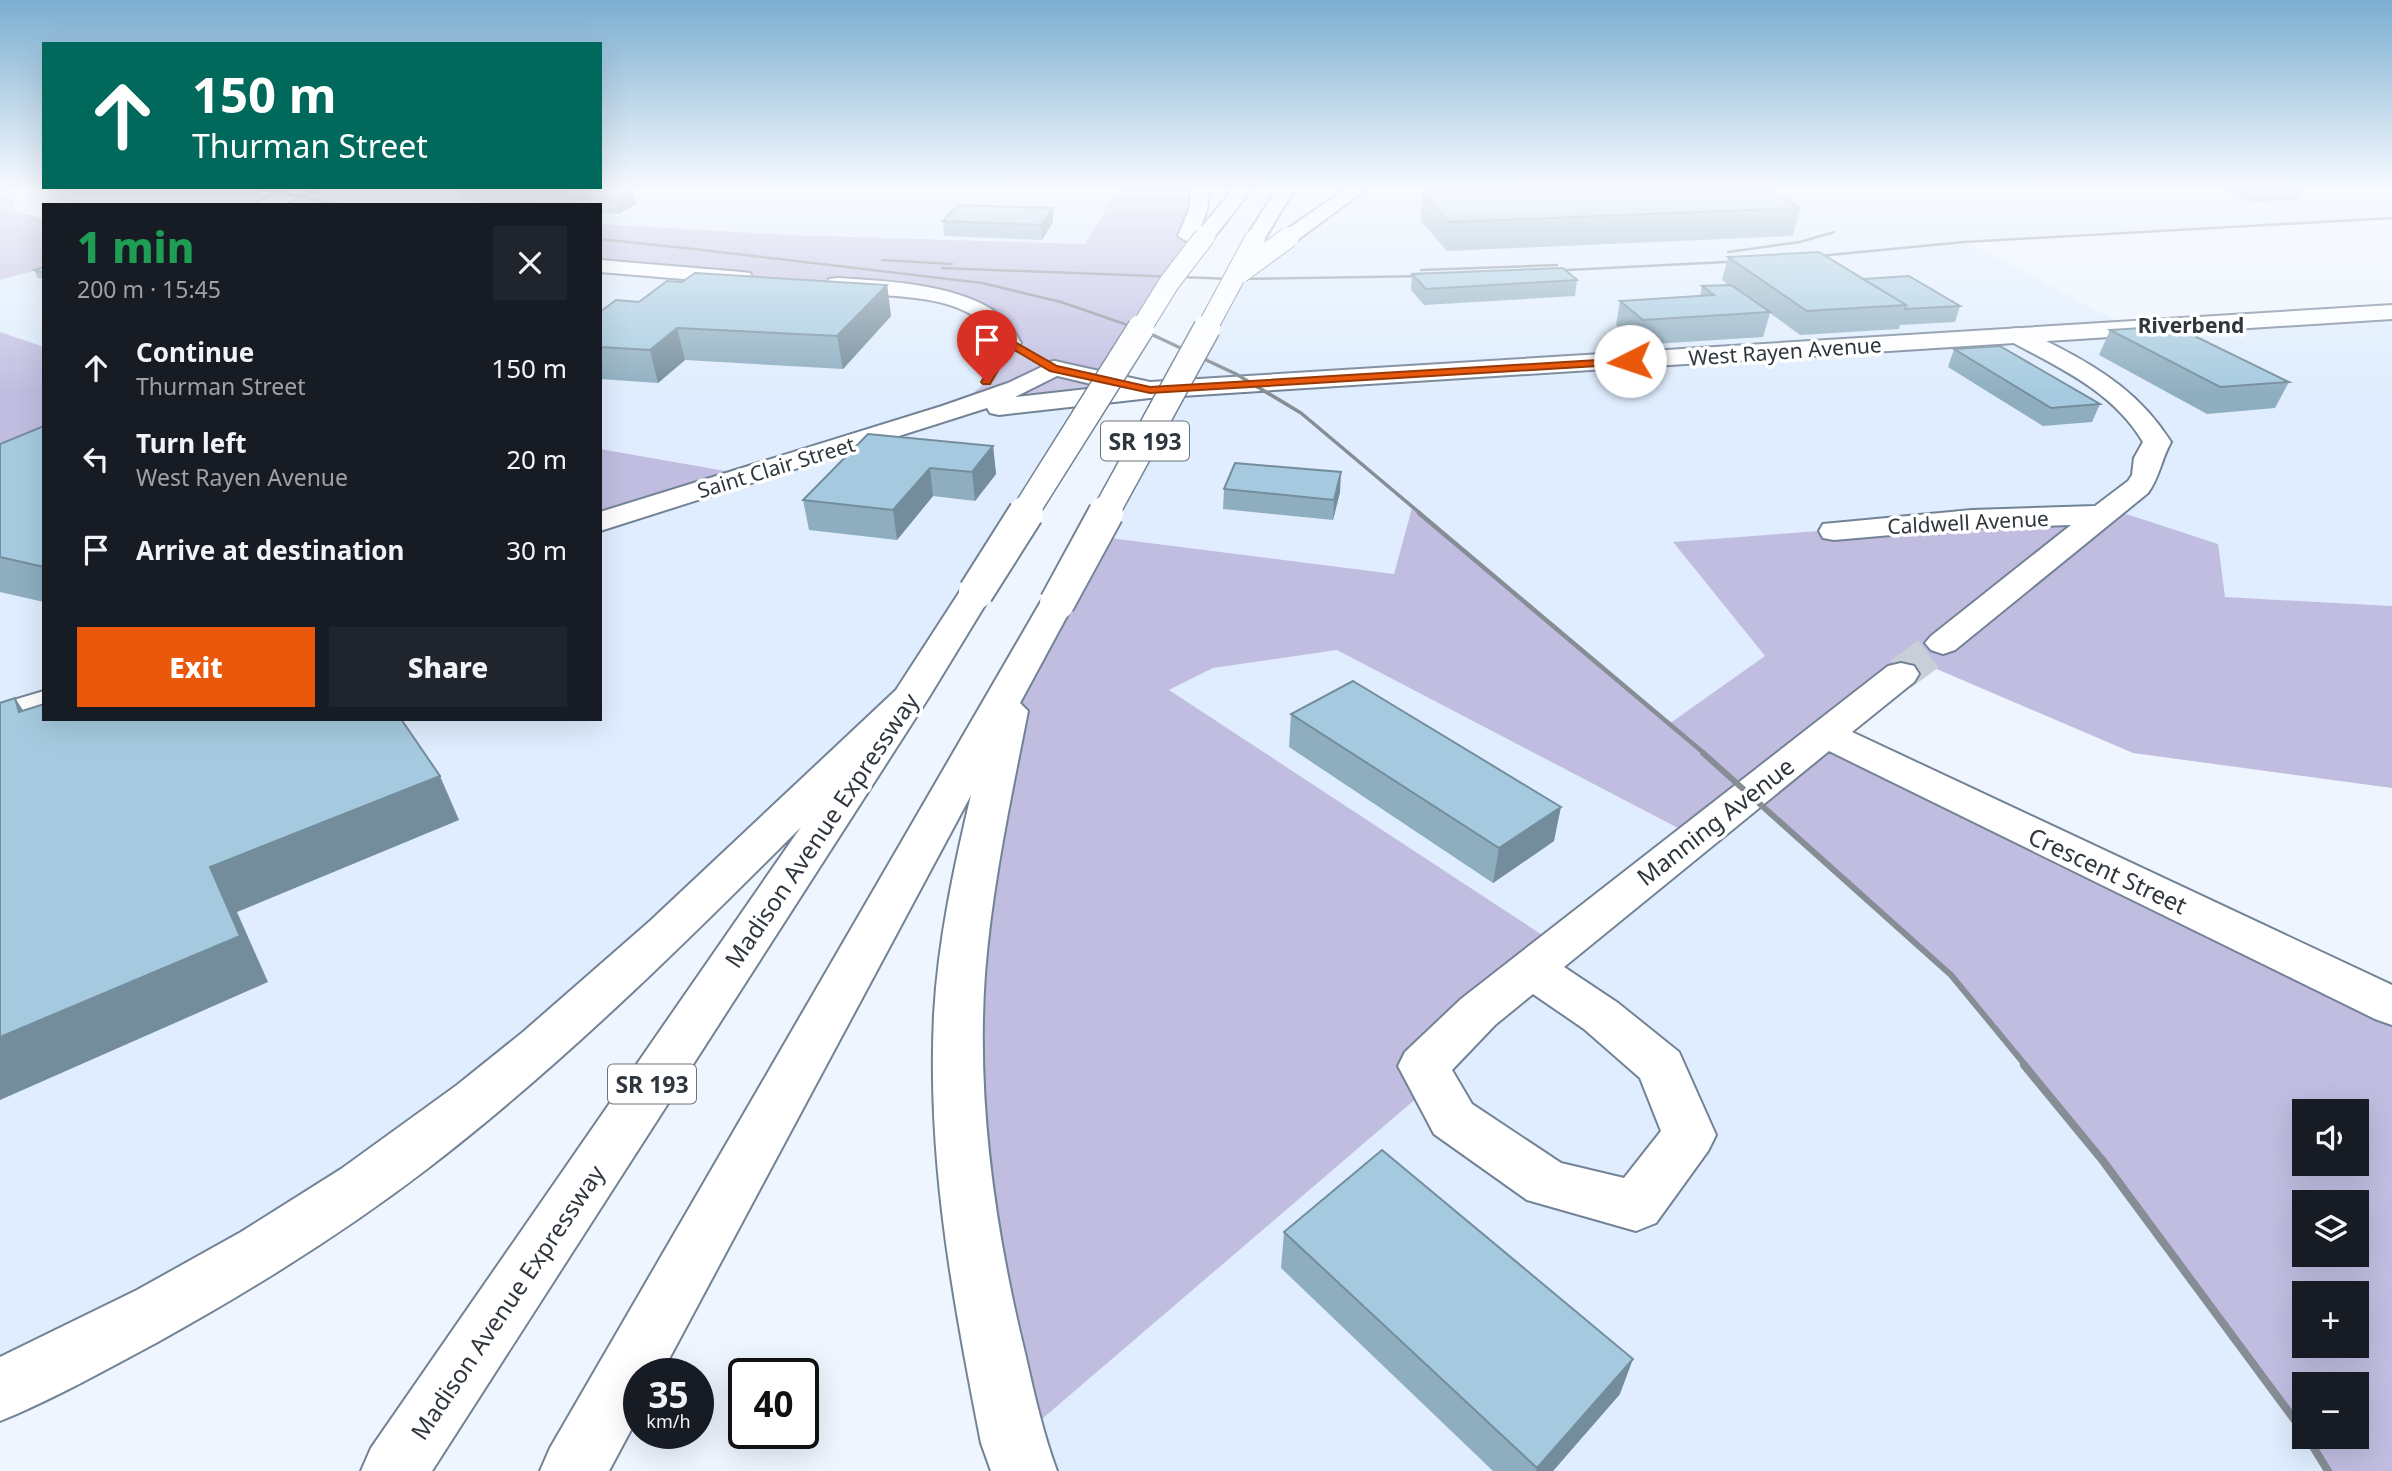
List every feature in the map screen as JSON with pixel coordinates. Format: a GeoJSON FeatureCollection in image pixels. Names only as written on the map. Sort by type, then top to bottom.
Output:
{"type":"FeatureCollection","features":[{"type":"Feature","properties":{"kind":"main road","name":"Madison Avenue Expressway"},"geometry":{"type":"LineString","coordinates":[[394,1471],[910,697],[1185,256]]}},
{"type":"Feature","properties":{"kind":"main road"},"geometry":{"type":"LineString","coordinates":[[1232,279],[1245,256]]}},
{"type":"Feature","properties":{"kind":"main road","name":"SR 193"},"geometry":{"type":"LineString","coordinates":[[573,1471],[1058,603],[1232,279],[1264,256]]}},
{"type":"Feature","properties":{"kind":"main road"},"geometry":{"type":"LineString","coordinates":[[602,266],[764,280]]}},
{"type":"Feature","properties":{"kind":"main road"},"geometry":{"type":"LineString","coordinates":[[819,283],[888,288],[947,299],[981,313],[994,322],[1009,343],[987,382],[951,412]]}},
{"type":"Feature","properties":{"kind":"main road","name":"West Rayen Avenue"},"geometry":{"type":"LineString","coordinates":[[1009,343],[1054,369],[1150,390],[2392,312]]}},
{"type":"Feature","properties":{"kind":"main road"},"geometry":{"type":"LineString","coordinates":[[1943,642],[2138,487],[2146,474],[2138,449],[2157,442],[2150,427],[2130,405],[2104,385],[2016,335]]}},
{"type":"Feature","properties":{"kind":"main road"},"geometry":{"type":"LineString","coordinates":[[1973,339],[2067,389]]}},
{"type":"Feature","properties":{"kind":"main road","name":"Saint Clair Street"},"geometry":{"type":"LineString","coordinates":[[612,519],[951,412],[1017,388],[1054,369]]}},
{"type":"Feature","properties":{"kind":"main road","name":"Saint Clair Street"},"geometry":{"type":"LineString","coordinates":[[951,412],[1150,390]]}},
{"type":"Feature","properties":{"kind":"main road","name":"Caldwell Avenue"},"geometry":{"type":"LineString","coordinates":[[1835,531],[1972,519],[2102,515]]}},
{"type":"Feature","properties":{"kind":"main road","name":"Manning Avenue"},"geometry":{"type":"LineString","coordinates":[[1531,969],[1601,1016],[1661,1066],[1689,1135],[1636,1206],[1546,1183],[1453,1119],[1423,1066],[1478,1012],[1531,969],[1824,734],[1901,674]]}},
{"type":"Feature","properties":{"kind":"main road"},"geometry":{"type":"LineString","coordinates":[[1016,675],[973,888],[959,1014],[962,1154],[973,1247],[1014,1443],[1024,1471]]}},
{"type":"Feature","properties":{"kind":"main road"},"geometry":{"type":"LineString","coordinates":[[0,1390],[96,1344],[190,1293],[296,1228],[409,1152],[596,1000],[910,697]]}},
{"type":"Feature","properties":{"kind":"main road"},"geometry":{"type":"LineString","coordinates":[[0,716],[42,703]]}},
{"type":"Feature","properties":{"kind":"main road","name":"Crescent Street"},"geometry":{"type":"LineString","coordinates":[[1824,734],[2392,1006]]}},
{"type":"Feature","properties":{"kind":"shaded area"},"geometry":{"type":"Polygon","coordinates":[[[0,256],[42,256],[42,269],[0,280],[0,256]]]}},
{"type":"Feature","properties":{"kind":"shaded area"},"geometry":{"type":"Polygon","coordinates":[[[602,256],[1180,256],[1151,312],[1107,381],[1054,368],[1034,359],[1009,343],[994,322],[947,299],[602,266],[602,256]]]}},
{"type":"Feature","properties":{"kind":"shaded area"},"geometry":{"type":"Polygon","coordinates":[[[1264,256],[1992,256],[2131,328],[2392,312],[2392,606],[2224,597],[1834,531],[1673,543],[1765,656],[1669,725],[1412,508],[1394,574],[1094,536],[1232,279],[1264,256]]]}},
{"type":"Feature","properties":{"kind":"shaded area"},"geometry":{"type":"Polygon","coordinates":[[[602,266],[861,286],[960,304],[1098,397],[910,697],[409,1152],[0,1390],[0,472],[42,455],[42,721],[602,721],[602,521],[746,474],[602,449],[602,266]]]}},
{"type":"Feature","properties":{"kind":"shaded area"},"geometry":{"type":"Polygon","coordinates":[[[42,269],[42,346],[0,332],[0,280],[42,269]]]}},
{"type":"Feature","properties":{"kind":"shaded area"},"geometry":{"type":"Polygon","coordinates":[[[0,332],[42,346],[42,455],[0,472],[0,332]]]}},
{"type":"Feature","properties":{"kind":"shaded area"},"geometry":{"type":"Polygon","coordinates":[[[1009,343],[1150,390],[951,412],[987,381],[1009,343]]]}},
{"type":"Feature","properties":{"kind":"shaded area"},"geometry":{"type":"Polygon","coordinates":[[[602,449],[749,475],[602,521],[602,449]]]}},
{"type":"Feature","properties":{"kind":"shaded area"},"geometry":{"type":"Polygon","coordinates":[[[1412,508],[1669,724],[1765,656],[1673,542],[2111,509],[2218,544],[2225,597],[2392,606],[2392,788],[2133,753],[1918,661],[1825,734],[2392,1006],[2392,1471],[2328,1471],[2314,1449],[2369,1449],[2369,1372],[2292,1372],[2292,1416],[2103,1161],[1951,975],[1751,793],[1695,837],[1337,650],[1213,668],[1169,690],[1559,946],[1433,1084],[1014,1443],[962,1154],[1016,675],[1094,536],[1394,574],[1412,508]]]}},
{"type":"Feature","properties":{"kind":"shaded area"},"geometry":{"type":"Polygon","coordinates":[[[1337,650],[1694,837],[1751,793],[1951,975],[2103,1161],[2292,1415],[2292,1449],[2314,1449],[2328,1471],[1024,1471],[1014,1443],[1433,1084],[1558,945],[1169,690],[1213,668],[1337,650]]]}},
{"type":"Feature","properties":{"kind":"building"},"geometry":{"type":"Polygon","coordinates":[[[1825,256],[1906,305],[1807,311],[1728,257],[1825,256]]]}},
{"type":"Feature","properties":{"kind":"building"},"geometry":{"type":"Polygon","coordinates":[[[1563,268],[1577,280],[1426,289],[1412,274],[1563,268]]]}},
{"type":"Feature","properties":{"kind":"building"},"geometry":{"type":"Polygon","coordinates":[[[695,273],[887,285],[837,336],[677,328],[650,350],[602,347],[602,310],[616,300],[639,302],[667,281],[682,282],[695,273]]]}},
{"type":"Feature","properties":{"kind":"building"},"geometry":{"type":"Polygon","coordinates":[[[1909,276],[1960,306],[1905,309],[1906,305],[1863,279],[1909,276]]]}},
{"type":"Feature","properties":{"kind":"building"},"geometry":{"type":"Polygon","coordinates":[[[1731,285],[1770,312],[1643,320],[1620,301],[1714,295],[1702,286],[1731,285]]]}},
{"type":"Feature","properties":{"kind":"building"},"geometry":{"type":"Polygon","coordinates":[[[2174,326],[2289,382],[2220,387],[2110,330],[2174,326]]]}},
{"type":"Feature","properties":{"kind":"building"},"geometry":{"type":"Polygon","coordinates":[[[2000,346],[2100,404],[2051,408],[1954,349],[2000,346]]]}},
{"type":"Feature","properties":{"kind":"building"},"geometry":{"type":"Polygon","coordinates":[[[42,427],[42,567],[0,557],[0,444],[42,427]]]}},
{"type":"Feature","properties":{"kind":"building"},"geometry":{"type":"Polygon","coordinates":[[[868,434],[993,446],[972,472],[930,468],[893,510],[803,500],[868,434]]]}},
{"type":"Feature","properties":{"kind":"building"},"geometry":{"type":"Polygon","coordinates":[[[1235,463],[1341,472],[1334,500],[1224,489],[1235,463]]]}},
{"type":"Feature","properties":{"kind":"building"},"geometry":{"type":"Polygon","coordinates":[[[1353,681],[1561,807],[1499,848],[1291,714],[1353,681]]]}},
{"type":"Feature","properties":{"kind":"building"},"geometry":{"type":"Polygon","coordinates":[[[15,698],[19,712],[42,705],[42,721],[402,721],[440,776],[210,867],[240,936],[0,1037],[0,703],[15,698]]]}},
{"type":"Feature","properties":{"kind":"building"},"geometry":{"type":"Polygon","coordinates":[[[1382,1150],[1633,1359],[1537,1468],[1284,1232],[1382,1150]]]}},
{"type":"Feature","properties":{"kind":"tunnel"},"geometry":{"type":"LineString","coordinates":[[1901,674],[1943,643]]}},
{"type":"Feature","properties":{"kind":"railway"},"geometry":{"type":"LineString","coordinates":[[750,256],[982,283],[1061,302],[1142,330]]}},
{"type":"Feature","properties":{"kind":"railway"},"geometry":{"type":"LineString","coordinates":[[1809,257],[1823,256]]}},
{"type":"Feature","properties":{"kind":"railway"},"geometry":{"type":"LineString","coordinates":[[882,260],[952,264]]}},
{"type":"Feature","properties":{"kind":"railway"},"geometry":{"type":"LineString","coordinates":[[1547,271],[1746,261]]}},
{"type":"Feature","properties":{"kind":"railway"},"geometry":{"type":"LineString","coordinates":[[1421,270],[1557,265]]}},
{"type":"Feature","properties":{"kind":"railway"},"geometry":{"type":"LineString","coordinates":[[942,268],[1232,279],[1432,276]]}},
{"type":"Feature","properties":{"kind":"railway"},"geometry":{"type":"LineString","coordinates":[[1138,328],[1236,374],[1301,413],[1421,514]]}},
{"type":"Feature","properties":{"kind":"railway"},"geometry":{"type":"LineString","coordinates":[[1419,513],[1705,754]]}},
{"type":"Feature","properties":{"kind":"railway"},"geometry":{"type":"LineString","coordinates":[[1703,753],[1951,975],[2026,1066]]}},
{"type":"Feature","properties":{"kind":"railway"},"geometry":{"type":"LineString","coordinates":[[2024,1065],[2103,1161],[2292,1416]]}},
{"type":"Feature","properties":{"kind":"railway"},"geometry":{"type":"LineString","coordinates":[[2314,1449],[2328,1471]]}},
{"type":"Feature","properties":{"kind":"district","name":"Riverbend"},"geometry":{"type":"Point","coordinates":[2191,325]}},
{"type":"Feature","properties":{"kind":"route"},"geometry":{"type":"LineString","coordinates":[[987,382],[1009,343],[1054,369],[1150,390],[1630,361]]}}]}
